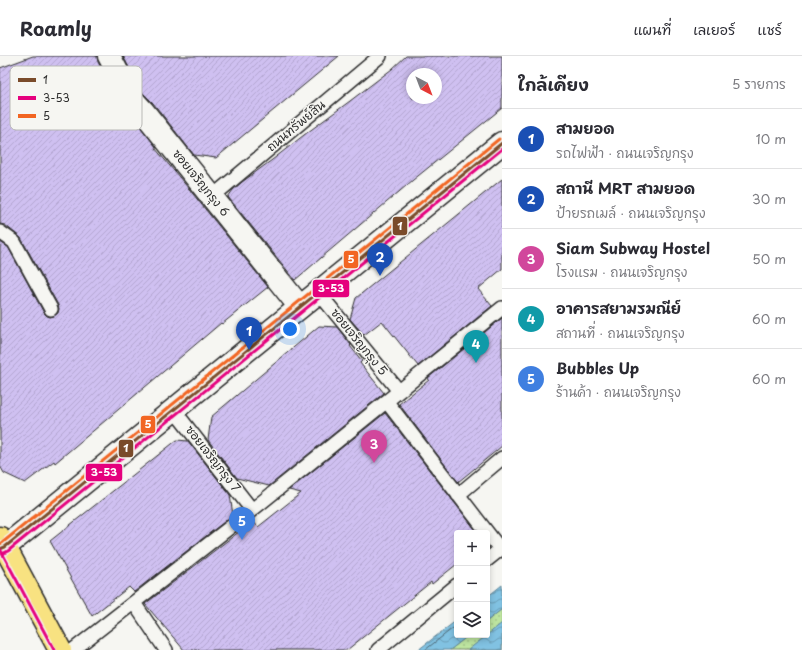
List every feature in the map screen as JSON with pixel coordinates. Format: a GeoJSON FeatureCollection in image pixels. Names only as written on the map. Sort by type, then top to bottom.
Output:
{"type":"FeatureCollection","features":[{"type":"Feature","properties":{"kind":"main road","name":"ซอยเจริญกรุง 6"},"geometry":{"type":"LineString","coordinates":[[109,56],[114,66]]}},
{"type":"Feature","properties":{"kind":"main road","name":"ซอยเจริญกรุง 6"},"geometry":{"type":"LineString","coordinates":[[142,110],[300,307]]}},
{"type":"Feature","properties":{"kind":"main road"},"geometry":{"type":"LineString","coordinates":[[60,650],[2,545],[174,409],[502,143]]}},
{"type":"Feature","properties":{"kind":"lane","name":"ถนนทรัพย์สิน"},"geometry":{"type":"LineString","coordinates":[[212,197],[380,56]]}},
{"type":"Feature","properties":{"kind":"lane"},"geometry":{"type":"LineString","coordinates":[[0,232],[14,242],[51,309]]}},
{"type":"Feature","properties":{"kind":"lane","name":"ซอยเจริญกรุง 5"},"geometry":{"type":"LineString","coordinates":[[318,292],[399,391]]}},
{"type":"Feature","properties":{"kind":"lane"},"geometry":{"type":"LineString","coordinates":[[74,650],[252,510],[502,308]]}},
{"type":"Feature","properties":{"kind":"lane"},"geometry":{"type":"LineString","coordinates":[[387,402],[458,495],[501,548],[490,557]]}},
{"type":"Feature","properties":{"kind":"lane","name":"ซอยเจริญกรุง 7"},"geometry":{"type":"LineString","coordinates":[[174,409],[252,510]]}},
{"type":"Feature","properties":{"kind":"lane"},"geometry":{"type":"LineString","coordinates":[[458,495],[502,458]]}},
{"type":"Feature","properties":{"kind":"lane"},"geometry":{"type":"LineString","coordinates":[[378,650],[454,587]]}},
{"type":"Feature","properties":{"kind":"lane"},"geometry":{"type":"LineString","coordinates":[[134,603],[166,650]]}},
{"type":"Feature","properties":{"kind":"green space"},"geometry":{"type":"Polygon","coordinates":[[[502,609],[502,650],[450,650],[465,638],[490,638],[490,619],[502,609]]]}},
{"type":"Feature","properties":{"kind":"water"},"geometry":{"type":"Polygon","coordinates":[[[502,585],[502,609],[490,619],[490,602],[490,595],[502,585]]]}},
{"type":"Feature","properties":{"kind":"water"},"geometry":{"type":"Polygon","coordinates":[[[454,622],[454,638],[465,638],[450,650],[418,650],[454,622]]]}},
{"type":"Feature","properties":{"kind":"water"},"geometry":{"type":"Polygon","coordinates":[[[502,623],[502,650],[468,650],[483,638],[490,638],[490,633],[502,623]]]}},
{"type":"Feature","properties":{"kind":"building"},"geometry":{"type":"Polygon","coordinates":[[[33,56],[97,56],[100,66],[10,66],[10,130],[142,129],[157,148],[155,148],[268,287],[222,324],[221,323],[55,463],[54,461],[25,483],[4,473],[0,466],[0,242],[8,247],[44,313],[50,317],[54,316],[58,313],[59,309],[21,238],[5,225],[0,224],[0,68],[33,56]]]}},
{"type":"Feature","properties":{"kind":"building"},"geometry":{"type":"Polygon","coordinates":[[[123,56],[339,56],[216,158],[194,155],[153,103],[142,92],[142,66],[128,66],[123,56]]]}},
{"type":"Feature","properties":{"kind":"building"},"geometry":{"type":"Polygon","coordinates":[[[406,56],[502,56],[502,108],[413,180],[295,280],[228,197],[242,182],[392,69],[406,56]]]}},
{"type":"Feature","properties":{"kind":"building"},"geometry":{"type":"Polygon","coordinates":[[[502,179],[502,269],[478,289],[492,306],[418,366],[382,321],[364,335],[350,319],[356,298],[502,179]]]}},
{"type":"Feature","properties":{"kind":"building"},"geometry":{"type":"Polygon","coordinates":[[[502,318],[502,446],[458,482],[399,404],[429,380],[428,378],[502,318]]]}},
{"type":"Feature","properties":{"kind":"building"},"geometry":{"type":"Polygon","coordinates":[[[319,326],[337,327],[362,361],[360,363],[384,393],[269,486],[237,478],[208,440],[211,417],[319,326]]]}},
{"type":"Feature","properties":{"kind":"building"},"geometry":{"type":"Polygon","coordinates":[[[385,413],[476,530],[454,530],[454,566],[432,584],[431,582],[347,650],[184,650],[145,604],[253,521],[258,527],[301,493],[289,490],[385,413]]]}},
{"type":"Feature","properties":{"kind":"building"},"geometry":{"type":"Polygon","coordinates":[[[177,440],[188,441],[230,495],[233,515],[134,592],[129,587],[92,616],[50,541],[177,440]]]}},
{"type":"Feature","properties":{"kind":"transit line","name":"5"},"geometry":{"type":"LineString","coordinates":[[0,544],[499,139]]}},
{"type":"Feature","properties":{"kind":"transit line","name":"1"},"geometry":{"type":"LineString","coordinates":[[0,549],[5,547],[502,143]]}},
{"type":"Feature","properties":{"kind":"transit line","name":"3-53"},"geometry":{"type":"LineString","coordinates":[[2,554],[8,551],[502,149]]}},
{"type":"Feature","properties":{"kind":"transit line","name":"3-53"},"geometry":{"type":"LineString","coordinates":[[0,549],[54,650]]}},
{"type":"Feature","properties":{"kind":"place","name":"สถานี MRT สามยอด"},"geometry":{"type":"Point","coordinates":[380,276]}},
{"type":"Feature","properties":{"kind":"place","name":"สามยอด"},"geometry":{"type":"Point","coordinates":[249,350]}},
{"type":"Feature","properties":{"kind":"place","name":"อาคารสยามรมณีย์"},"geometry":{"type":"Point","coordinates":[476,363]}},
{"type":"Feature","properties":{"kind":"place","name":"Siam Subway Hostel"},"geometry":{"type":"Point","coordinates":[374,463]}},
{"type":"Feature","properties":{"kind":"place","name":"Bubbles Up"},"geometry":{"type":"Point","coordinates":[242,540]}}]}
